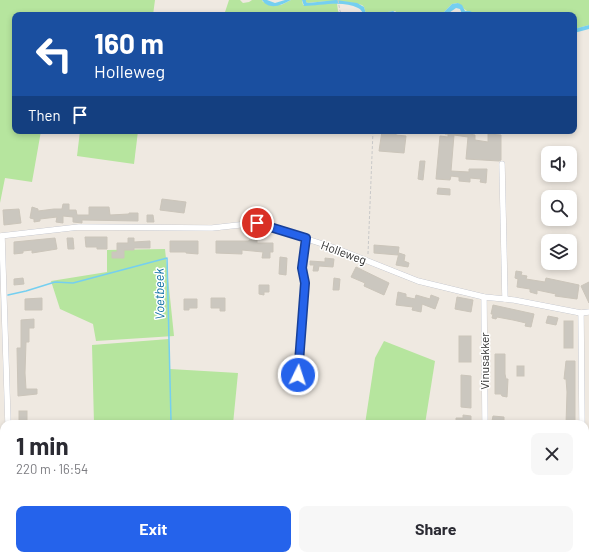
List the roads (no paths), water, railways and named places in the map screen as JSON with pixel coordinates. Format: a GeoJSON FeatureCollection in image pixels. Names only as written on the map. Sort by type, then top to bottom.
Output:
{"type":"FeatureCollection","features":[{"type":"Feature","properties":{"kind":"street"},"geometry":{"type":"LineString","coordinates":[[502,164],[505,299]]}},
{"type":"Feature","properties":{"kind":"street","name":"Holleweg"},"geometry":{"type":"LineString","coordinates":[[1,236],[79,227],[212,228],[257,223],[306,238],[367,260],[418,282],[484,297],[505,299],[580,313],[589,312]]}},
{"type":"Feature","properties":{"kind":"street"},"geometry":{"type":"LineString","coordinates":[[1,236],[8,420]]}},
{"type":"Feature","properties":{"kind":"street"},"geometry":{"type":"LineString","coordinates":[[298,375],[305,283],[302,268],[306,238]]}},
{"type":"Feature","properties":{"kind":"street","name":"Vinusakker"},"geometry":{"type":"LineString","coordinates":[[484,297],[485,420]]}},
{"type":"Feature","properties":{"kind":"street"},"geometry":{"type":"LineString","coordinates":[[580,313],[582,420]]}},
{"type":"Feature","properties":{"kind":"water"},"geometry":{"type":"Polygon","coordinates":[[[262,0],[275,3],[291,0],[280,5],[272,6],[268,5],[262,0]]]}},
{"type":"Feature","properties":{"kind":"water"},"geometry":{"type":"Polygon","coordinates":[[[302,0],[306,0],[308,3],[336,0],[357,3],[364,7],[365,12],[362,12],[359,8],[345,4],[304,6],[302,0]]]}},
{"type":"Feature","properties":{"kind":"water"},"geometry":{"type":"Polygon","coordinates":[[[458,3],[462,5],[465,11],[472,12],[461,12],[460,9],[456,8],[450,12],[444,12],[452,4],[458,3]]]}},
{"type":"Feature","properties":{"kind":"water"},"geometry":{"type":"Polygon","coordinates":[[[589,25],[589,29],[577,32],[577,28],[589,25]]]}},
{"type":"Feature","properties":{"kind":"waterway","name":"Voetbeek"},"geometry":{"type":"LineString","coordinates":[[8,295],[55,282],[73,283],[167,258],[171,420]]}}]}
